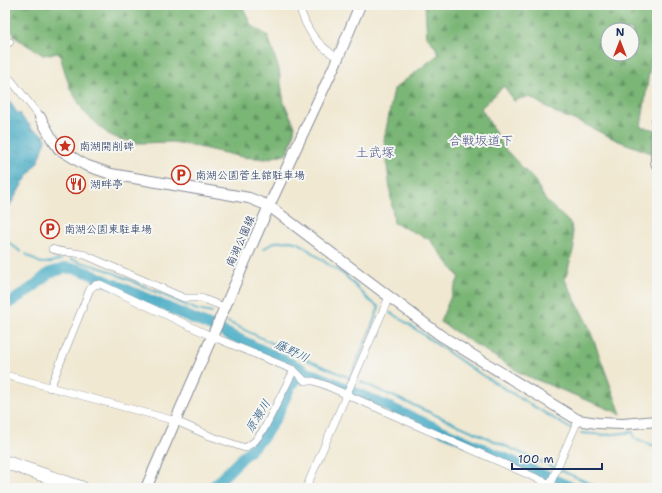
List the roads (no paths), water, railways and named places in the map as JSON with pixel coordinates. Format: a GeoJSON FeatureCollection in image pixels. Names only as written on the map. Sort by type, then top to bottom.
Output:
{"type":"FeatureCollection","features":[{"type":"Feature","properties":{"kind":"highway"},"geometry":{"type":"LineString","coordinates":[[5,462],[82,488]]}},
{"type":"Feature","properties":{"kind":"street"},"geometry":{"type":"LineString","coordinates":[[299,5],[312,36],[330,53],[338,58]]}},
{"type":"Feature","properties":{"kind":"street","name":"南湖公園線"},"geometry":{"type":"LineString","coordinates":[[146,488],[176,421],[211,336],[269,206],[338,58],[357,9],[360,5]]}},
{"type":"Feature","properties":{"kind":"street"},"geometry":{"type":"LineString","coordinates":[[5,76],[11,80],[40,117],[52,140],[59,149],[85,165],[111,174],[249,198],[269,206],[440,335],[578,420],[597,423],[623,424],[657,421]]}},
{"type":"Feature","properties":{"kind":"street"},"geometry":{"type":"LineString","coordinates":[[657,120],[657,165]]}},
{"type":"Feature","properties":{"kind":"street"},"geometry":{"type":"LineString","coordinates":[[52,249],[85,255],[184,298],[201,298],[224,307]]}},
{"type":"Feature","properties":{"kind":"street"},"geometry":{"type":"LineString","coordinates":[[50,388],[90,289],[95,285],[100,284],[299,375],[308,382],[314,381],[346,394],[559,488]]}},
{"type":"Feature","properties":{"kind":"street"},"geometry":{"type":"LineString","coordinates":[[306,488],[389,297]]}},
{"type":"Feature","properties":{"kind":"street"},"geometry":{"type":"LineString","coordinates":[[5,375],[176,421],[210,436],[245,448],[255,441],[264,429],[299,375]]}},
{"type":"Feature","properties":{"kind":"street"},"geometry":{"type":"LineString","coordinates":[[550,484],[578,420]]}},
{"type":"Feature","properties":{"kind":"water"},"geometry":{"type":"Polygon","coordinates":[[[5,99],[9,100],[17,113],[21,114],[32,129],[44,135],[46,140],[39,160],[23,183],[5,214],[5,99]]]}},
{"type":"Feature","properties":{"kind":"waterway"},"geometry":{"type":"LineString","coordinates":[[7,241],[21,252]]}},
{"type":"Feature","properties":{"kind":"waterway"},"geometry":{"type":"LineString","coordinates":[[263,249],[275,242],[290,241],[299,243],[345,275],[370,301],[379,307],[350,378]]}},
{"type":"Feature","properties":{"kind":"waterway"},"geometry":{"type":"LineString","coordinates":[[26,254],[36,261],[43,263],[61,260]]}},
{"type":"Feature","properties":{"kind":"waterway"},"geometry":{"type":"LineString","coordinates":[[71,259],[107,270],[197,310],[212,313]]}},
{"type":"Feature","properties":{"kind":"waterway","name":"藤野川"},"geometry":{"type":"LineString","coordinates":[[5,306],[33,287],[49,273],[66,268],[77,269],[224,332],[300,368],[307,373],[318,376],[573,488]]}},
{"type":"Feature","properties":{"kind":"waterway"},"geometry":{"type":"LineString","coordinates":[[390,313],[474,370],[571,429]]}},
{"type":"Feature","properties":{"kind":"waterway"},"geometry":{"type":"LineString","coordinates":[[228,322],[305,359],[350,378]]}},
{"type":"Feature","properties":{"kind":"waterway","name":"原瀬川"},"geometry":{"type":"LineString","coordinates":[[212,488],[264,436],[277,416],[290,387],[295,381],[307,373]]}},
{"type":"Feature","properties":{"kind":"waterway"},"geometry":{"type":"LineString","coordinates":[[361,382],[555,468]]}},
{"type":"Feature","properties":{"kind":"waterway"},"geometry":{"type":"LineString","coordinates":[[581,433],[606,435],[633,432],[634,438],[657,447]]}},
{"type":"Feature","properties":{"kind":"waterway"},"geometry":{"type":"LineString","coordinates":[[560,470],[600,488]]}},
{"type":"Feature","properties":{"kind":"place","name":"南湖開削碑"},"geometry":{"type":"Point","coordinates":[65,146]}},
{"type":"Feature","properties":{"kind":"place","name":"南湖公園菅生舘駐車場"},"geometry":{"type":"Point","coordinates":[181,175]}},
{"type":"Feature","properties":{"kind":"place","name":"湖畔亭"},"geometry":{"type":"Point","coordinates":[76,184]}},
{"type":"Feature","properties":{"kind":"place","name":"南湖公園東駐車場"},"geometry":{"type":"Point","coordinates":[50,229]}},
{"type":"Feature","properties":{"kind":"district","name":"合戦坂道下"},"geometry":{"type":"Point","coordinates":[481,140]}},
{"type":"Feature","properties":{"kind":"district","name":"土武塚"},"geometry":{"type":"Point","coordinates":[375,152]}}]}
